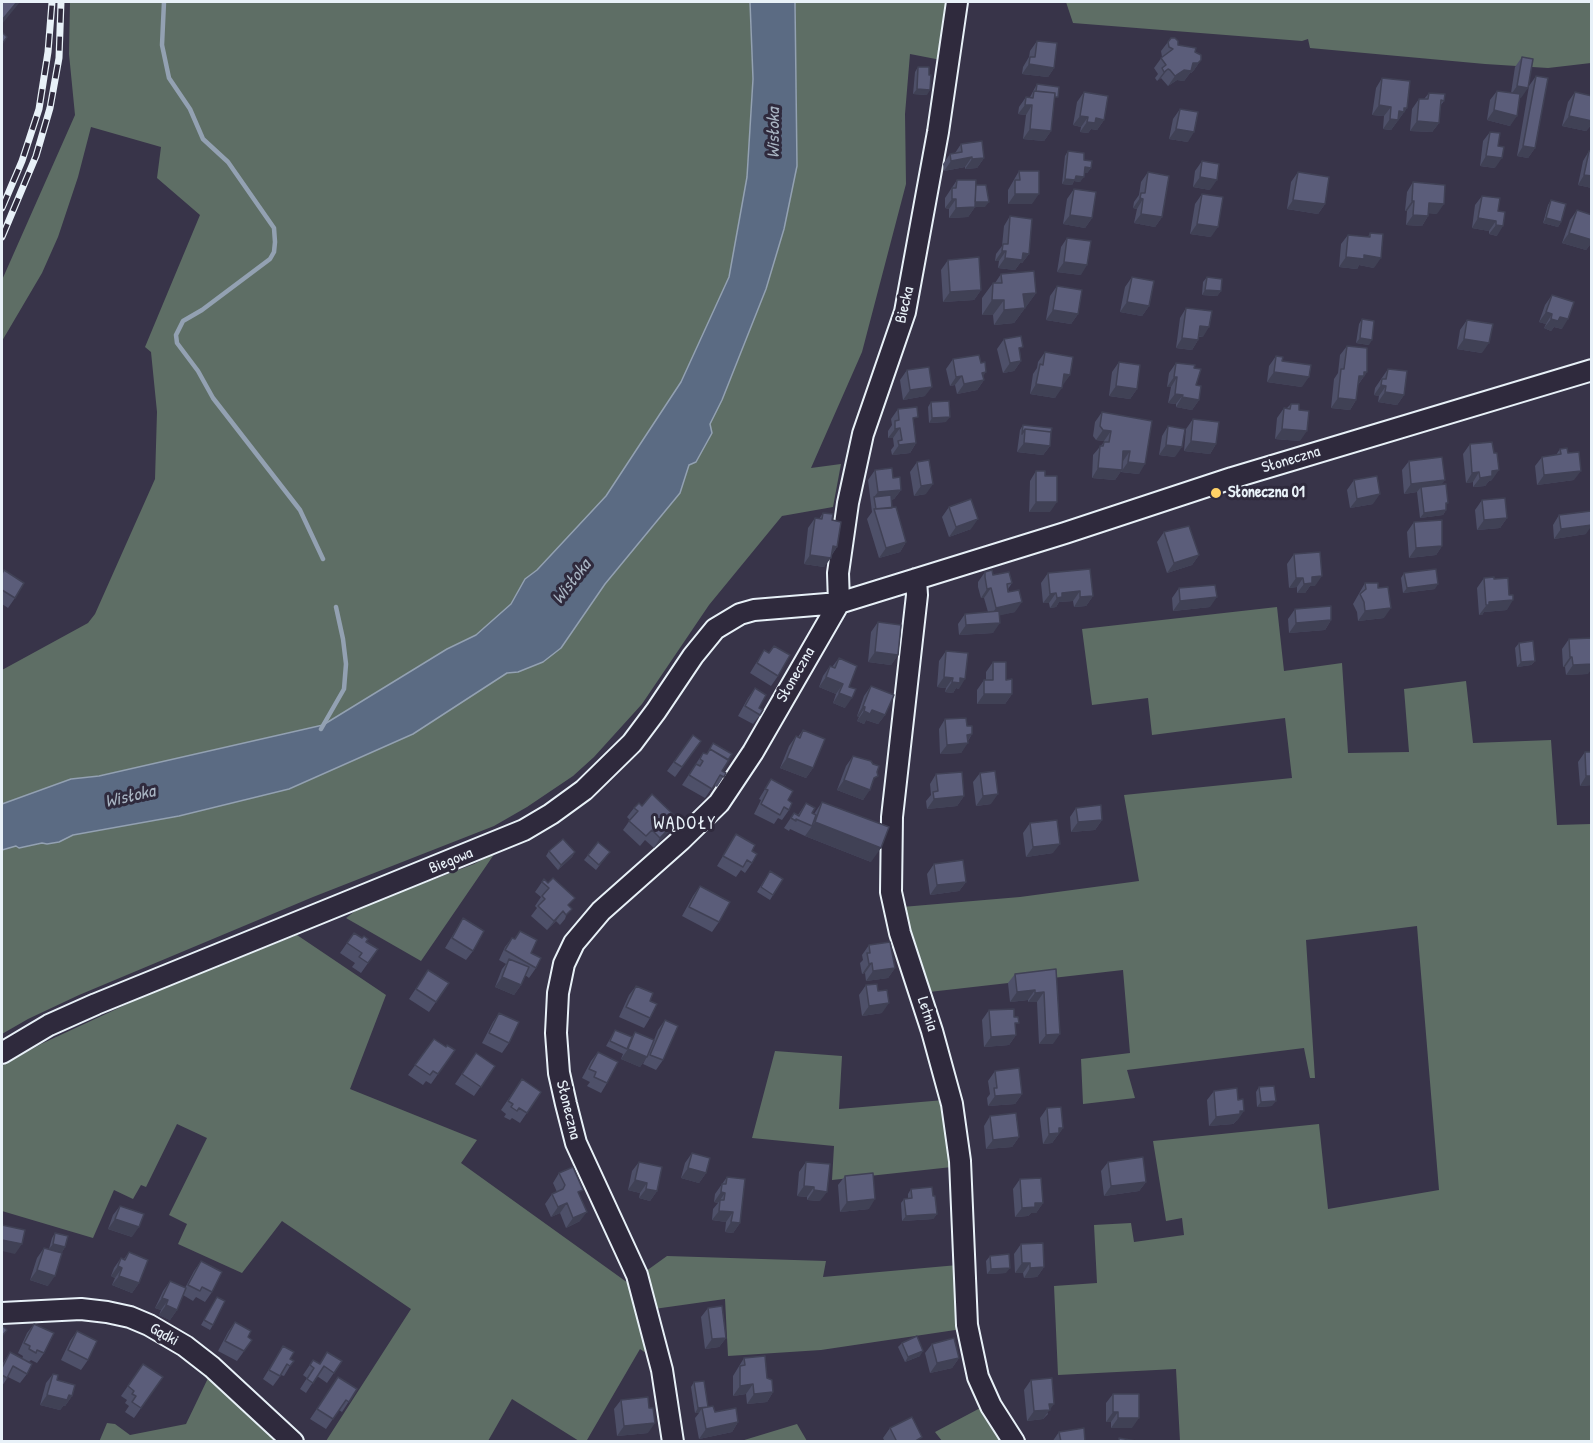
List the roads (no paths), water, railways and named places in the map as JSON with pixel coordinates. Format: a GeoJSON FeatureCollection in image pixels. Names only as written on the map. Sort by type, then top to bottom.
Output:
{"type":"FeatureCollection","features":[{"type":"Feature","properties":{"kind":"street","name":"Biecka"},"geometry":{"type":"LineString","coordinates":[[839,603],[838,573],[848,503],[863,434],[905,312],[938,132],[957,2]]}},
{"type":"Feature","properties":{"kind":"street","name":"Słoneczna"},"geometry":{"type":"LineString","coordinates":[[673,1442],[662,1370],[637,1275],[576,1143],[566,1104],[559,1073],[556,1033],[558,993],[564,964],[574,944],[601,911],[681,840],[718,803],[753,752],[839,603],[1232,478],[1592,370]]}},
{"type":"Feature","properties":{"kind":"street","name":"Letnia"},"geometry":{"type":"LineString","coordinates":[[916,579],[917,595],[892,817],[891,892],[900,933],[932,1031],[952,1104],[960,1161],[967,1325],[978,1377],[991,1406],[1014,1442]]}},
{"type":"Feature","properties":{"kind":"street","name":"Biegowa"},"geometry":{"type":"LineString","coordinates":[[2,1053],[49,1025],[107,999],[468,855],[524,830],[576,797],[625,750],[645,727],[693,656],[715,629],[740,614],[754,610],[839,603]]}},
{"type":"Feature","properties":{"kind":"street","name":"Gądki"},"geometry":{"type":"LineString","coordinates":[[2,1313],[81,1309],[118,1315],[149,1325],[185,1346],[212,1367],[293,1442]]}},
{"type":"Feature","properties":{"kind":"water","name":"Wisłoka"},"geometry":{"type":"Polygon","coordinates":[[[750,2],[795,2],[797,166],[784,229],[766,289],[722,400],[710,424],[712,433],[696,462],[689,465],[680,493],[605,584],[561,648],[543,662],[518,672],[507,673],[413,734],[289,789],[179,816],[73,835],[59,842],[19,848],[16,846],[2,850],[2,804],[71,779],[99,776],[323,725],[447,649],[476,635],[511,604],[525,579],[537,570],[606,496],[681,382],[729,277],[747,177],[753,79],[750,2]]]}},
{"type":"Feature","properties":{"kind":"waterway"},"geometry":{"type":"LineString","coordinates":[[164,2],[162,45],[169,78],[190,109],[203,139],[228,162],[274,228],[275,242],[274,252],[270,259],[202,310],[183,321],[176,335],[177,343],[198,371],[213,398],[300,510],[323,559]]}},
{"type":"Feature","properties":{"kind":"waterway"},"geometry":{"type":"LineString","coordinates":[[321,729],[344,689],[346,664],[336,607]]}},
{"type":"Feature","properties":{"kind":"railway"},"geometry":{"type":"LineString","coordinates":[[2,208],[22,161],[39,109],[48,52],[52,2]]}},
{"type":"Feature","properties":{"kind":"railway"},"geometry":{"type":"LineString","coordinates":[[2,237],[36,156],[50,108],[59,58],[61,2]]}},
{"type":"Feature","properties":{"kind":"place","name":"Słoneczna 01"},"geometry":{"type":"Point","coordinates":[1216,493]}},
{"type":"Feature","properties":{"kind":"district","name":"WĄDOŁY"},"geometry":{"type":"Point","coordinates":[685,824]}}]}
